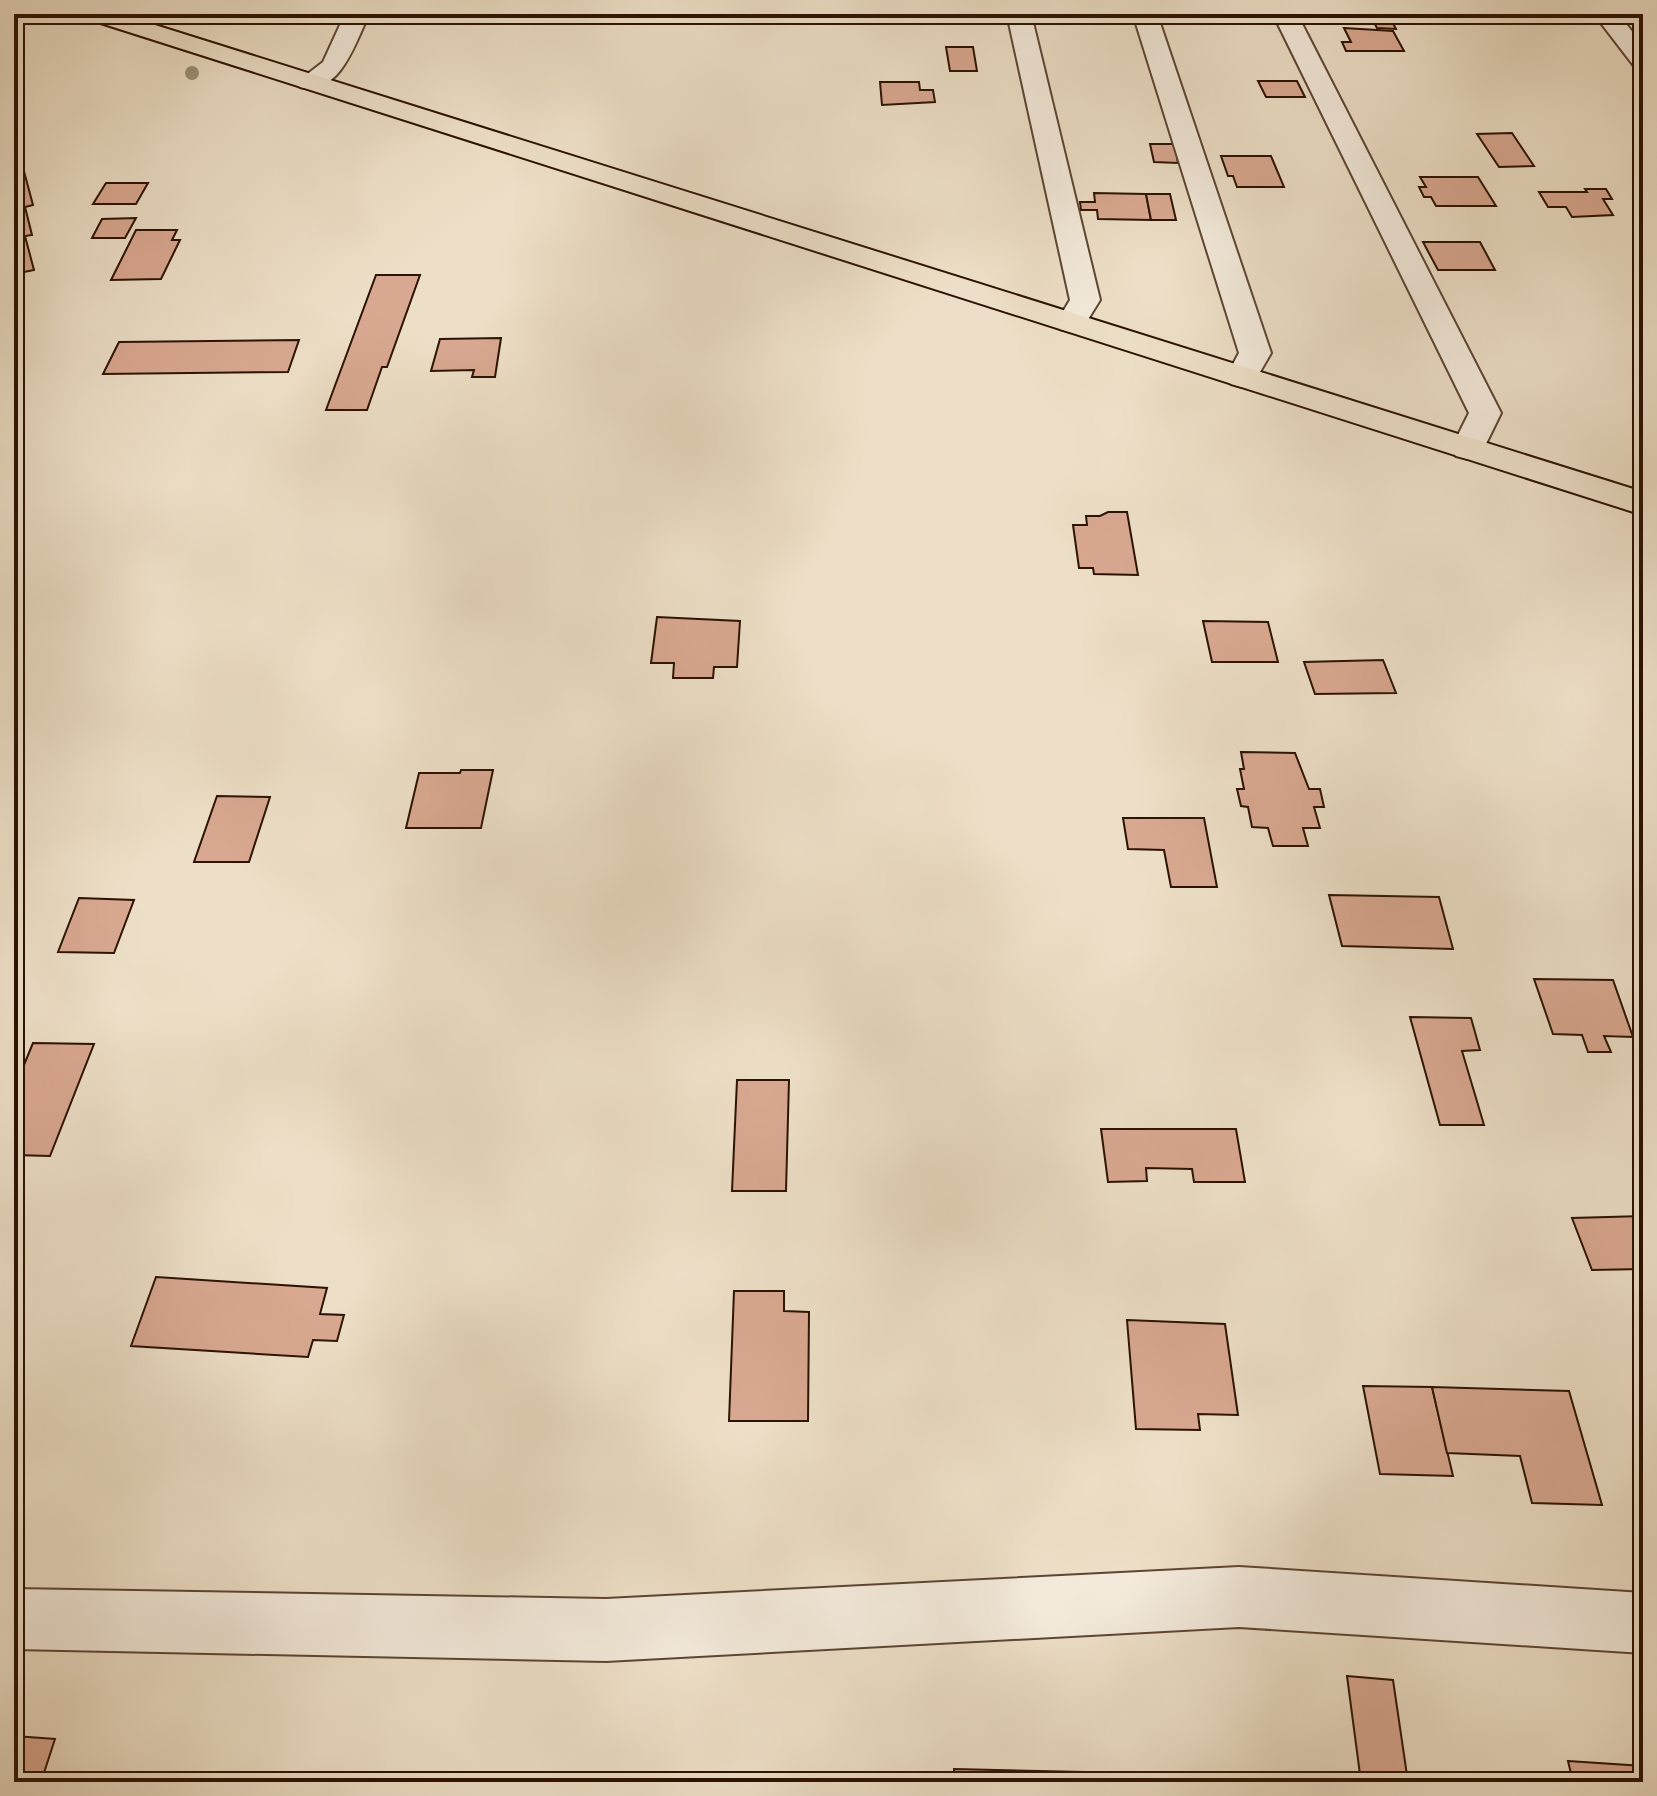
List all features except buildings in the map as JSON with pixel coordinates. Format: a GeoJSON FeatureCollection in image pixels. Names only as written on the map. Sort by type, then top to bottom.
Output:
{"type":"FeatureCollection","features":[{"type":"Feature","properties":{"kind":"main road"},"geometry":{"type":"LineString","coordinates":[[96,14],[1643,504]]}},
{"type":"Feature","properties":{"kind":"street"},"geometry":{"type":"LineString","coordinates":[[309,82],[333,66],[357,14]]}},
{"type":"Feature","properties":{"kind":"street"},"geometry":{"type":"LineString","coordinates":[[1019,14],[1085,300],[1071,323]]}},
{"type":"Feature","properties":{"kind":"street"},"geometry":{"type":"LineString","coordinates":[[1145,14],[1255,353],[1242,377]]}},
{"type":"Feature","properties":{"kind":"street"},"geometry":{"type":"LineString","coordinates":[[1285,14],[1485,413],[1468,449]]}},
{"type":"Feature","properties":{"kind":"street"},"geometry":{"type":"LineString","coordinates":[[1606,14],[1643,61]]}},
{"type":"Feature","properties":{"kind":"street"},"geometry":{"type":"LineString","coordinates":[[14,1619],[606,1630],[1239,1597],[1643,1623]]}}]}
